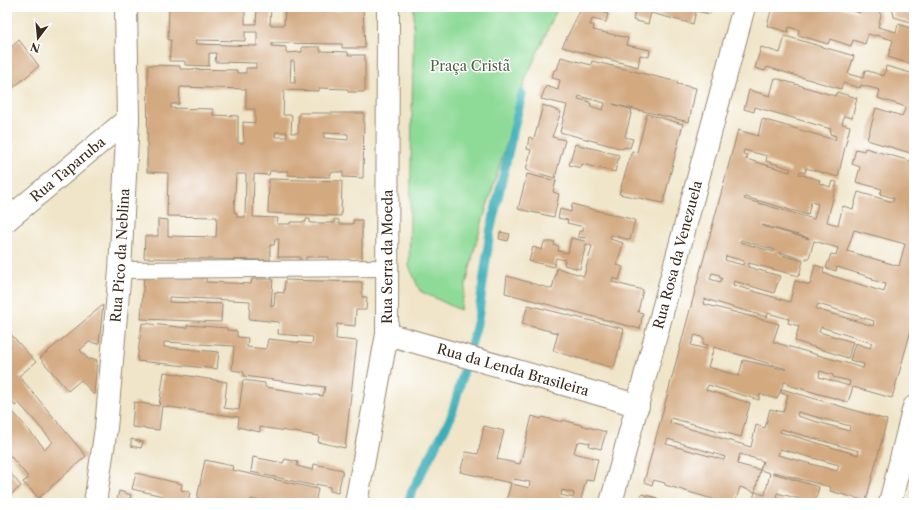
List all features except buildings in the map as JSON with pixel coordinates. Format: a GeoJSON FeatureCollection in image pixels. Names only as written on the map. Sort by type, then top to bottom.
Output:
{"type":"FeatureCollection","features":[{"type":"Feature","properties":{"kind":"street","name":"Rua Pico da Neblina"},"geometry":{"type":"LineString","coordinates":[[91,499],[106,428],[120,270],[128,118],[126,7]]}},
{"type":"Feature","properties":{"kind":"street","name":"Rua Serra da Moeda"},"geometry":{"type":"LineString","coordinates":[[356,503],[387,334],[388,7]]}},
{"type":"Feature","properties":{"kind":"street","name":"Rua Rosa da Venezuela"},"geometry":{"type":"LineString","coordinates":[[611,503],[744,7]]}},
{"type":"Feature","properties":{"kind":"street","name":"Rua Taparuba"},"geometry":{"type":"LineString","coordinates":[[7,220],[128,118]]}},
{"type":"Feature","properties":{"kind":"street","name":"Rua da Lenda Brasileira"},"geometry":{"type":"LineString","coordinates":[[387,334],[616,398],[638,406]]}},
{"type":"Feature","properties":{"kind":"street"},"geometry":{"type":"LineString","coordinates":[[890,503],[914,407]]}},
{"type":"Feature","properties":{"kind":"lane"},"geometry":{"type":"LineString","coordinates":[[120,270],[387,268]]}},
{"type":"Feature","properties":{"kind":"green space","name":"Praça Cristã"},"geometry":{"type":"Polygon","coordinates":[[[414,7],[558,7],[526,78],[476,243],[460,310],[420,291],[409,266],[414,7]]]}},
{"type":"Feature","properties":{"kind":"waterway"},"geometry":{"type":"LineString","coordinates":[[408,503],[411,493],[451,417],[478,320],[490,232],[522,94]]}}]}
